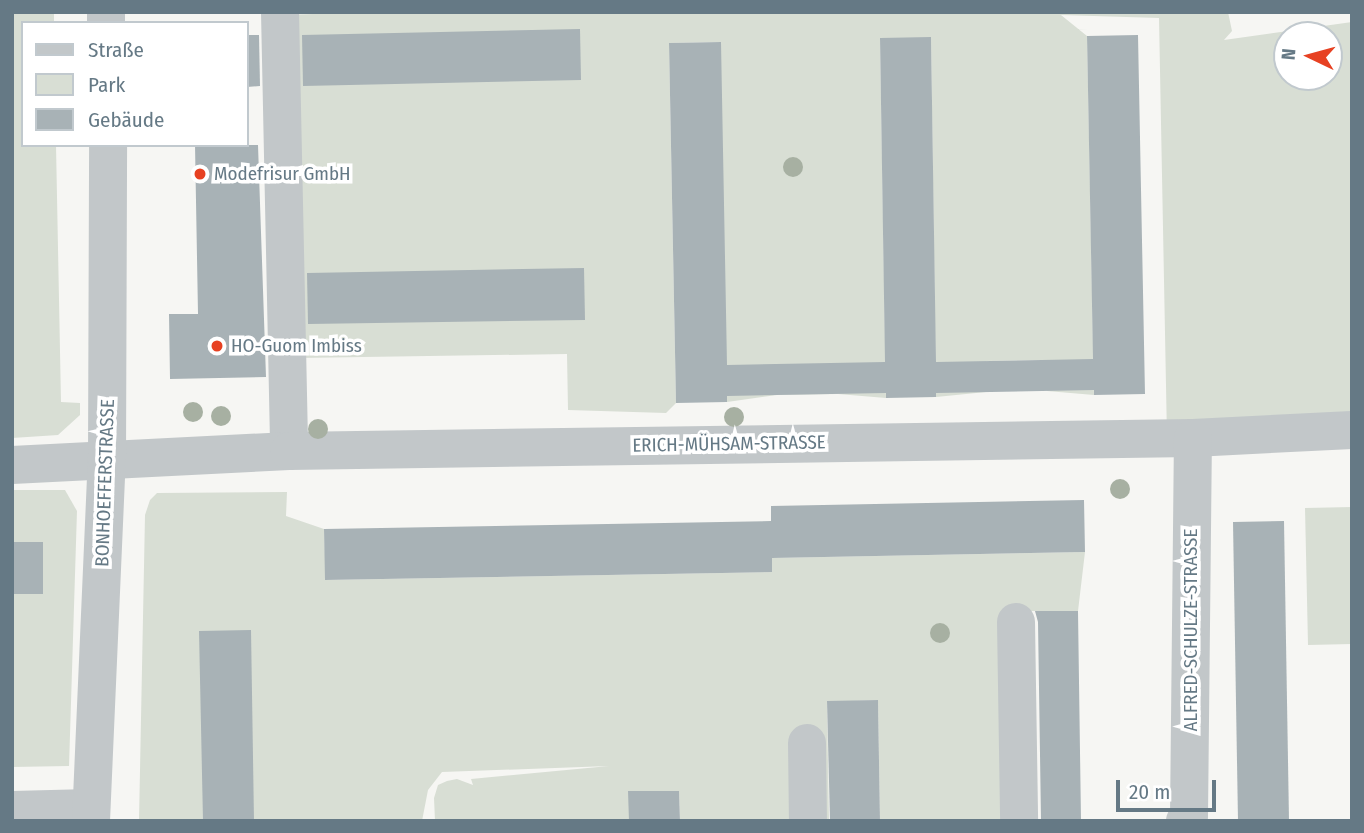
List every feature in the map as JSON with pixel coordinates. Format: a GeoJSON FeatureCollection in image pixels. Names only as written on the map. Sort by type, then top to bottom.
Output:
{"type":"FeatureCollection","features":[{"type":"Feature","properties":{"kind":"street"},"geometry":{"type":"LineString","coordinates":[[280,12],[289,451]]}},
{"type":"Feature","properties":{"kind":"street","name":"BONHOEFFERSTRASSE"},"geometry":{"type":"LineString","coordinates":[[91,814],[107,458],[108,147]]}},
{"type":"Feature","properties":{"kind":"street","name":"ERICH-MÜHSAM-STRASSE"},"geometry":{"type":"LineString","coordinates":[[12,465],[107,458],[289,451],[1193,438],[1352,430]]}},
{"type":"Feature","properties":{"kind":"street","name":"ALFRED-SCHULZE-STRASSE"},"geometry":{"type":"LineString","coordinates":[[1185,821],[1189,816],[1193,438]]}},
{"type":"Feature","properties":{"kind":"street"},"geometry":{"type":"LineString","coordinates":[[1016,622],[1019,821]]}},
{"type":"Feature","properties":{"kind":"street"},"geometry":{"type":"LineString","coordinates":[[807,743],[808,821]]}},
{"type":"Feature","properties":{"kind":"street"},"geometry":{"type":"LineString","coordinates":[[12,810],[91,814]]}},
{"type":"Feature","properties":{"kind":"green space"},"geometry":{"type":"Polygon","coordinates":[[[12,12],[54,12],[54,21],[21,21],[21,147],[56,147],[61,402],[80,403],[80,415],[58,435],[12,438],[12,12]]]}},
{"type":"Feature","properties":{"kind":"green space"},"geometry":{"type":"Polygon","coordinates":[[[379,12],[1228,12],[1232,31],[1224,40],[1273,33],[1273,91],[1343,91],[1343,23],[1352,22],[1352,430],[1167,438],[1159,18],[1061,15],[1087,36],[1094,395],[1047,391],[1046,360],[986,361],[986,392],[936,397],[931,38],[880,39],[886,398],[838,394],[777,395],[727,402],[720,42],[669,43],[676,403],[666,413],[568,410],[567,354],[298,358],[280,15],[379,12]]]}},
{"type":"Feature","properties":{"kind":"green space"},"geometry":{"type":"Polygon","coordinates":[[[12,490],[65,490],[77,511],[69,766],[12,767],[12,490]]]}},
{"type":"Feature","properties":{"kind":"green space"},"geometry":{"type":"Polygon","coordinates":[[[287,492],[286,516],[324,529],[326,580],[772,572],[772,558],[1085,552],[1078,611],[1027,611],[1030,821],[880,821],[878,700],[827,702],[829,821],[680,821],[679,791],[629,791],[629,821],[435,821],[434,798],[438,785],[447,781],[457,779],[473,785],[471,779],[609,766],[442,772],[428,790],[422,821],[139,821],[145,515],[150,500],[157,493],[287,492]]]}},
{"type":"Feature","properties":{"kind":"green space"},"geometry":{"type":"Polygon","coordinates":[[[1352,507],[1352,644],[1308,645],[1305,508],[1352,507]]]}},
{"type":"Feature","properties":{"kind":"building"},"geometry":{"type":"Polygon","coordinates":[[[580,29],[581,80],[303,86],[302,35],[580,29]]]}},
{"type":"Feature","properties":{"kind":"building"},"geometry":{"type":"Polygon","coordinates":[[[248,35],[259,35],[260,86],[248,87],[248,35]]]}},
{"type":"Feature","properties":{"kind":"building"},"geometry":{"type":"Polygon","coordinates":[[[1138,35],[1145,394],[1094,395],[1094,390],[936,393],[936,397],[886,398],[886,393],[727,396],[727,402],[676,403],[669,43],[721,42],[727,365],[885,362],[880,38],[931,37],[936,362],[1093,359],[1087,36],[1138,35]]]}},
{"type":"Feature","properties":{"kind":"building"},"geometry":{"type":"Polygon","coordinates":[[[258,145],[266,377],[170,379],[169,314],[198,314],[195,147],[258,145]]]}},
{"type":"Feature","properties":{"kind":"building"},"geometry":{"type":"Polygon","coordinates":[[[584,268],[585,320],[308,324],[307,273],[584,268]]]}},
{"type":"Feature","properties":{"kind":"building"},"geometry":{"type":"Polygon","coordinates":[[[1084,500],[1085,552],[772,558],[772,572],[325,580],[324,529],[771,521],[771,506],[1084,500]]]}},
{"type":"Feature","properties":{"kind":"building"},"geometry":{"type":"Polygon","coordinates":[[[1284,521],[1289,821],[1238,821],[1233,522],[1284,521]]]}},
{"type":"Feature","properties":{"kind":"building"},"geometry":{"type":"Polygon","coordinates":[[[12,542],[43,542],[43,594],[12,594],[12,542]]]}},
{"type":"Feature","properties":{"kind":"building"},"geometry":{"type":"Polygon","coordinates":[[[1035,611],[1078,611],[1081,821],[1041,821],[1038,622],[1035,611]]]}},
{"type":"Feature","properties":{"kind":"building"},"geometry":{"type":"Polygon","coordinates":[[[251,630],[254,821],[203,821],[199,631],[251,630]]]}},
{"type":"Feature","properties":{"kind":"building"},"geometry":{"type":"Polygon","coordinates":[[[878,700],[880,821],[830,821],[827,701],[878,700]]]}},
{"type":"Feature","properties":{"kind":"building"},"geometry":{"type":"Polygon","coordinates":[[[628,791],[679,791],[680,821],[629,821],[628,791]]]}},
{"type":"Feature","properties":{"kind":"place","name":"Modefrisur GmbH"},"geometry":{"type":"Point","coordinates":[200,174]}},
{"type":"Feature","properties":{"kind":"place","name":"HO-Guom Imbiss"},"geometry":{"type":"Point","coordinates":[217,346]}}]}
